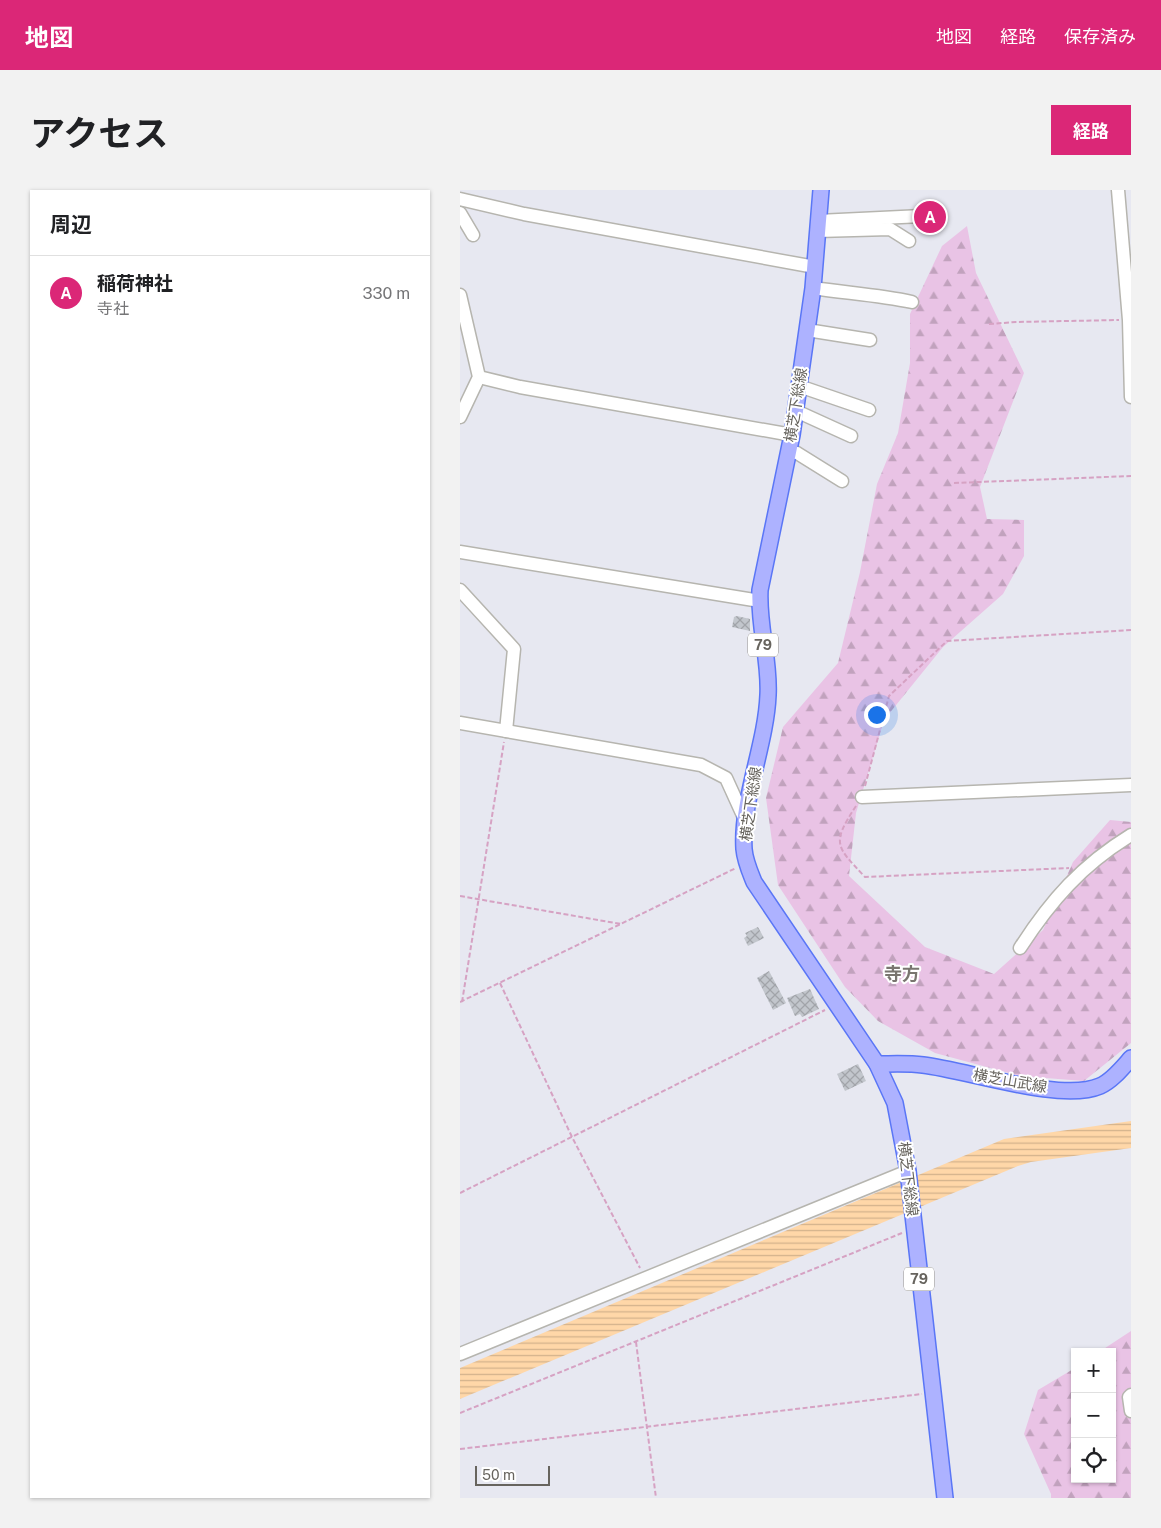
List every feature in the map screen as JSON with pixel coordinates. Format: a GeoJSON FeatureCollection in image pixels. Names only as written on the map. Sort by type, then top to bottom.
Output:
{"type":"FeatureCollection","features":[{"type":"Feature","properties":{"kind":"main road","name":"横芝下総線"},"geometry":{"type":"LineString","coordinates":[[821,190],[813,288],[796,410],[760,601],[760,627],[768,668],[768,697],[746,822],[744,850],[754,882],[773,914],[877,1064],[895,1103],[908,1171],[944,1498]]}},
{"type":"Feature","properties":{"kind":"main road","name":"横芝山武線"},"geometry":{"type":"LineString","coordinates":[[877,1064],[923,1065],[1021,1084],[1076,1091],[1101,1086],[1122,1069],[1131,1058]]}},
{"type":"Feature","properties":{"kind":"street"},"geometry":{"type":"LineString","coordinates":[[1118,190],[1129,320],[1131,397]]}},
{"type":"Feature","properties":{"kind":"street"},"geometry":{"type":"LineString","coordinates":[[460,199],[524,214],[815,267]]}},
{"type":"Feature","properties":{"kind":"street"},"geometry":{"type":"LineString","coordinates":[[460,213],[473,234]]}},
{"type":"Feature","properties":{"kind":"street"},"geometry":{"type":"LineString","coordinates":[[818,226],[922,216]]}},
{"type":"Feature","properties":{"kind":"street"},"geometry":{"type":"LineString","coordinates":[[818,226],[890,229],[909,241]]}},
{"type":"Feature","properties":{"kind":"street"},"geometry":{"type":"LineString","coordinates":[[813,288],[857,295],[874,294],[912,302]]}},
{"type":"Feature","properties":{"kind":"street"},"geometry":{"type":"LineString","coordinates":[[460,295],[464,328],[480,377],[460,417]]}},
{"type":"Feature","properties":{"kind":"street"},"geometry":{"type":"LineString","coordinates":[[807,330],[870,340]]}},
{"type":"Feature","properties":{"kind":"street"},"geometry":{"type":"LineString","coordinates":[[480,377],[520,387],[792,435]]}},
{"type":"Feature","properties":{"kind":"street"},"geometry":{"type":"LineString","coordinates":[[799,386],[869,410]]}},
{"type":"Feature","properties":{"kind":"street"},"geometry":{"type":"LineString","coordinates":[[796,410],[851,436]]}},
{"type":"Feature","properties":{"kind":"street"},"geometry":{"type":"LineString","coordinates":[[789,452],[797,453],[842,481]]}},
{"type":"Feature","properties":{"kind":"street"},"geometry":{"type":"LineString","coordinates":[[460,552],[760,601]]}},
{"type":"Feature","properties":{"kind":"street"},"geometry":{"type":"LineString","coordinates":[[460,590],[514,649],[506,731]]}},
{"type":"Feature","properties":{"kind":"street"},"geometry":{"type":"LineString","coordinates":[[460,723],[701,765],[726,778],[746,822]]}},
{"type":"Feature","properties":{"kind":"street"},"geometry":{"type":"LineString","coordinates":[[862,797],[1131,785]]}},
{"type":"Feature","properties":{"kind":"street"},"geometry":{"type":"LineString","coordinates":[[1020,948],[1035,924],[1067,885],[1085,867],[1131,835]]}},
{"type":"Feature","properties":{"kind":"street"},"geometry":{"type":"LineString","coordinates":[[460,1354],[908,1171]]}},
{"type":"Feature","properties":{"kind":"street"},"geometry":{"type":"LineString","coordinates":[[1131,1395],[1129,1397],[1131,1411]]}},
{"type":"Feature","properties":{"kind":"path"},"geometry":{"type":"LineString","coordinates":[[988,324],[1129,320]]}},
{"type":"Feature","properties":{"kind":"path"},"geometry":{"type":"LineString","coordinates":[[954,483],[1131,476]]}},
{"type":"Feature","properties":{"kind":"path"},"geometry":{"type":"LineString","coordinates":[[960,638],[1131,630]]}},
{"type":"Feature","properties":{"kind":"path"},"geometry":{"type":"LineString","coordinates":[[461,1002],[506,731]]}},
{"type":"Feature","properties":{"kind":"path"},"geometry":{"type":"LineString","coordinates":[[461,1002],[747,863]]}},
{"type":"Feature","properties":{"kind":"path"},"geometry":{"type":"LineString","coordinates":[[460,896],[621,924]]}},
{"type":"Feature","properties":{"kind":"path"},"geometry":{"type":"LineString","coordinates":[[500,983],[572,1137],[645,1279]]}},
{"type":"Feature","properties":{"kind":"path"},"geometry":{"type":"LineString","coordinates":[[460,1193],[805,1022],[835,1003]]}},
{"type":"Feature","properties":{"kind":"path"},"geometry":{"type":"LineString","coordinates":[[460,1412],[914,1228]]}},
{"type":"Feature","properties":{"kind":"path"},"geometry":{"type":"LineString","coordinates":[[636,1341],[656,1498]]}},
{"type":"Feature","properties":{"kind":"path"},"geometry":{"type":"LineString","coordinates":[[460,1449],[932,1393]]}},
{"type":"Feature","properties":{"kind":"green space"},"geometry":{"type":"Polygon","coordinates":[[[967,226],[976,273],[1024,373],[980,487],[987,519],[1024,520],[1024,556],[1003,594],[943,647],[884,720],[856,813],[849,876],[925,947],[994,974],[1043,930],[1073,862],[1110,820],[1131,822],[1131,1043],[1084,1081],[1020,1076],[935,1053],[878,1021],[845,987],[778,885],[766,798],[783,727],[838,663],[860,572],[877,484],[898,433],[910,363],[910,314],[942,246],[967,226]]]}},
{"type":"Feature","properties":{"kind":"green space"},"geometry":{"type":"Polygon","coordinates":[[[1131,1331],[1131,1498],[1051,1498],[1051,1494],[1024,1434],[1038,1390],[1071,1370],[1071,1483],[1116,1483],[1116,1348],[1105,1348],[1131,1331]]]}},
{"type":"Feature","properties":{"kind":"shaded area"},"geometry":{"type":"Polygon","coordinates":[[[1131,1121],[1131,1148],[1031,1162],[1018,1166],[460,1399],[460,1368],[1004,1139],[1131,1121]]]}},
{"type":"Feature","properties":{"kind":"building"},"geometry":{"type":"Polygon","coordinates":[[[734,617],[750,619],[750,631],[732,627],[734,617]]]}},
{"type":"Feature","properties":{"kind":"building"},"geometry":{"type":"Polygon","coordinates":[[[758,927],[764,938],[748,946],[744,938],[747,936],[745,933],[758,927]]]}},
{"type":"Feature","properties":{"kind":"building"},"geometry":{"type":"Polygon","coordinates":[[[769,971],[786,1003],[773,1010],[757,978],[769,971]]]}},
{"type":"Feature","properties":{"kind":"building"},"geometry":{"type":"Polygon","coordinates":[[[810,989],[819,1009],[802,1017],[800,1014],[795,1016],[787,998],[810,989]]]}},
{"type":"Feature","properties":{"kind":"building"},"geometry":{"type":"Polygon","coordinates":[[[858,1064],[866,1081],[845,1091],[837,1074],[858,1064]]]}},
{"type":"Feature","properties":{"kind":"place","name":"稲荷神社"},"geometry":{"type":"Point","coordinates":[930,217]}},
{"type":"Feature","properties":{"kind":"district","name":"寺方"},"geometry":{"type":"Point","coordinates":[902,974]}}]}
